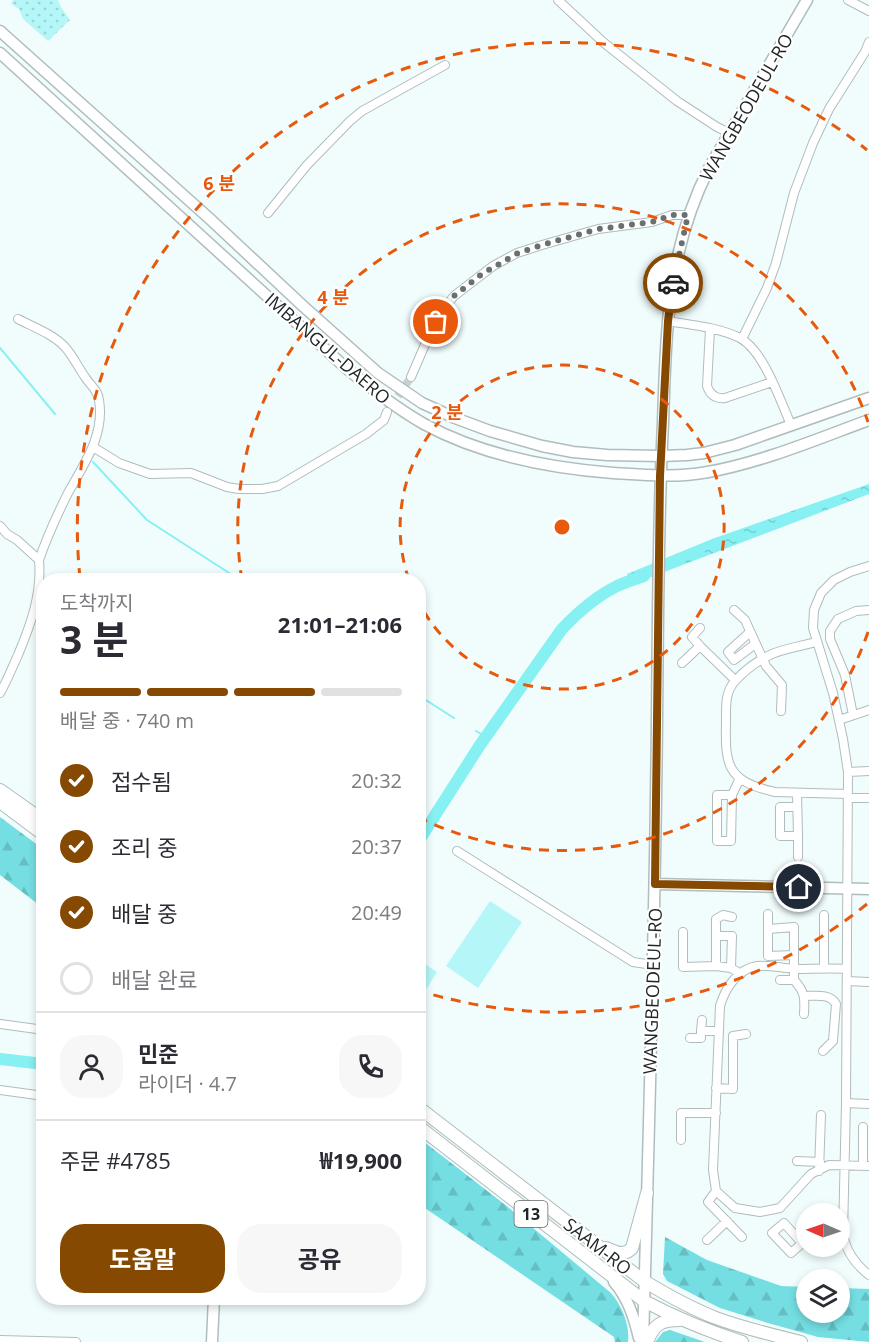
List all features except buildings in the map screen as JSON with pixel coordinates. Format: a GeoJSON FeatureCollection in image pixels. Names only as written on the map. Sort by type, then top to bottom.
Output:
{"type":"FeatureCollection","features":[{"type":"Feature","properties":{"kind":"main road","name":"WANGBEODEUL-RO"},"geometry":{"type":"LineString","coordinates":[[641,1342],[655,884],[660,476],[668,321],[676,264],[688,215],[698,189],[807,0]]}},
{"type":"Feature","properties":{"kind":"main road","name":"IMBANGUL-DAERO"},"geometry":{"type":"LineString","coordinates":[[0,31],[368,364],[422,403],[455,418],[542,446],[573,452],[661,456],[704,453],[735,445],[869,398]]}},
{"type":"Feature","properties":{"kind":"main road","name":"IMBANGUL-DAERO"},"geometry":{"type":"LineString","coordinates":[[0,53],[346,368],[395,406],[456,439],[499,453],[565,468],[660,476],[708,472],[736,465],[869,420]]}},
{"type":"Feature","properties":{"kind":"main road"},"geometry":{"type":"LineString","coordinates":[[0,790],[36,815]]}},
{"type":"Feature","properties":{"kind":"main road"},"geometry":{"type":"LineString","coordinates":[[0,802],[36,829]]}},
{"type":"Feature","properties":{"kind":"main road"},"geometry":{"type":"LineString","coordinates":[[655,884],[869,889]]}},
{"type":"Feature","properties":{"kind":"main road","name":"SAAM-RO"},"geometry":{"type":"LineString","coordinates":[[426,1113],[644,1281],[674,1299],[716,1318],[765,1334],[801,1342]]}},
{"type":"Feature","properties":{"kind":"main road","name":"SAAM-RO"},"geometry":{"type":"LineString","coordinates":[[426,1132],[644,1301],[681,1320],[742,1342]]}},
{"type":"Feature","properties":{"kind":"main road"},"geometry":{"type":"LineString","coordinates":[[598,1246],[620,1253],[630,1250],[634,1244],[647,1193]]}},
{"type":"Feature","properties":{"kind":"main road"},"geometry":{"type":"LineString","coordinates":[[604,1270],[623,1293],[641,1342]]}},
{"type":"Feature","properties":{"kind":"main road"},"geometry":{"type":"LineString","coordinates":[[212,1342],[214,1305]]}},
{"type":"Feature","properties":{"kind":"main road"},"geometry":{"type":"LineString","coordinates":[[647,1342],[656,1326],[668,1320],[681,1320]]}},
{"type":"Feature","properties":{"kind":"street"},"geometry":{"type":"LineString","coordinates":[[558,0],[603,42],[677,101],[729,133]]}},
{"type":"Feature","properties":{"kind":"street"},"geometry":{"type":"LineString","coordinates":[[848,0],[869,11]]}},
{"type":"Feature","properties":{"kind":"street"},"geometry":{"type":"LineString","coordinates":[[742,339],[767,288],[776,263],[794,193],[813,143],[829,109],[866,52],[869,42]]}},
{"type":"Feature","properties":{"kind":"street"},"geometry":{"type":"LineString","coordinates":[[268,213],[307,165],[350,121],[362,111],[445,65]]}},
{"type":"Feature","properties":{"kind":"street"},"geometry":{"type":"LineString","coordinates":[[411,377],[442,311],[454,296],[493,266],[518,253],[598,229],[652,222],[672,215],[688,215]]}},
{"type":"Feature","properties":{"kind":"street"},"geometry":{"type":"LineString","coordinates":[[18,319],[64,346],[97,392],[99,400],[99,426],[93,447],[49,532],[39,560],[40,573]]}},
{"type":"Feature","properties":{"kind":"street"},"geometry":{"type":"LineString","coordinates":[[668,321],[725,332],[742,339],[752,347],[760,357],[791,425]]}},
{"type":"Feature","properties":{"kind":"street"},"geometry":{"type":"LineString","coordinates":[[710,329],[707,387],[709,392],[720,399],[772,382]]}},
{"type":"Feature","properties":{"kind":"street"},"geometry":{"type":"LineString","coordinates":[[93,447],[118,463],[150,474],[191,473],[227,487],[267,489],[278,486],[366,434],[384,420],[387,412]]}},
{"type":"Feature","properties":{"kind":"street"},"geometry":{"type":"LineString","coordinates":[[0,526],[39,560]]}},
{"type":"Feature","properties":{"kind":"street"},"geometry":{"type":"LineString","coordinates":[[869,566],[834,580],[821,593],[814,610],[813,628],[833,693],[848,772],[843,1234],[844,1242],[854,1261],[869,1275]]}},
{"type":"Feature","properties":{"kind":"street"},"geometry":{"type":"LineString","coordinates":[[0,693],[24,641],[36,604]]}},
{"type":"Feature","properties":{"kind":"street"},"geometry":{"type":"LineString","coordinates":[[734,610],[745,620],[763,660],[782,685],[781,711]]}},
{"type":"Feature","properties":{"kind":"street"},"geometry":{"type":"LineString","coordinates":[[853,715],[845,675],[830,639],[830,631],[838,619],[856,611],[869,610]]}},
{"type":"Feature","properties":{"kind":"street"},"geometry":{"type":"LineString","coordinates":[[700,628],[692,637],[735,680]]}},
{"type":"Feature","properties":{"kind":"street"},"geometry":{"type":"LineString","coordinates":[[750,632],[728,652],[734,660],[755,644]]}},
{"type":"Feature","properties":{"kind":"street"},"geometry":{"type":"LineString","coordinates":[[816,642],[773,653],[735,680],[726,698],[725,753],[730,767],[740,778],[764,790],[869,798]]}},
{"type":"Feature","properties":{"kind":"street"},"geometry":{"type":"LineString","coordinates":[[682,663],[700,646]]}},
{"type":"Feature","properties":{"kind":"street"},"geometry":{"type":"LineString","coordinates":[[839,720],[869,710]]}},
{"type":"Feature","properties":{"kind":"street"},"geometry":{"type":"LineString","coordinates":[[848,772],[869,771]]}},
{"type":"Feature","properties":{"kind":"street"},"geometry":{"type":"LineString","coordinates":[[732,795],[717,795],[717,841],[732,841],[732,795],[740,778]]}},
{"type":"Feature","properties":{"kind":"street"},"geometry":{"type":"LineString","coordinates":[[797,792],[798,857]]}},
{"type":"Feature","properties":{"kind":"street"},"geometry":{"type":"LineString","coordinates":[[797,807],[780,807],[780,836],[798,836]]}},
{"type":"Feature","properties":{"kind":"street"},"geometry":{"type":"LineString","coordinates":[[457,851],[633,962],[653,965]]}},
{"type":"Feature","properties":{"kind":"street"},"geometry":{"type":"LineString","coordinates":[[768,914],[768,956],[794,955]]}},
{"type":"Feature","properties":{"kind":"street"},"geometry":{"type":"LineString","coordinates":[[716,966],[716,919],[723,915],[732,917]]}},
{"type":"Feature","properties":{"kind":"street"},"geometry":{"type":"LineString","coordinates":[[824,915],[824,969]]}},
{"type":"Feature","properties":{"kind":"street"},"geometry":{"type":"LineString","coordinates":[[768,929],[794,927],[794,980],[805,996],[804,1014]]}},
{"type":"Feature","properties":{"kind":"street"},"geometry":{"type":"LineString","coordinates":[[683,932],[683,967],[716,966],[731,968],[741,974]]}},
{"type":"Feature","properties":{"kind":"street"},"geometry":{"type":"LineString","coordinates":[[716,936],[732,936],[731,968]]}},
{"type":"Feature","properties":{"kind":"street"},"geometry":{"type":"LineString","coordinates":[[821,1115],[820,1166],[780,1208],[760,1212],[735,1208],[716,1191],[712,1170],[718,1031],[720,1006],[728,986],[741,974],[756,966],[847,969]]}},
{"type":"Feature","properties":{"kind":"street"},"geometry":{"type":"LineString","coordinates":[[780,980],[794,980]]}},
{"type":"Feature","properties":{"kind":"street"},"geometry":{"type":"LineString","coordinates":[[847,981],[869,982]]}},
{"type":"Feature","properties":{"kind":"street"},"geometry":{"type":"LineString","coordinates":[[805,996],[824,996],[836,1004],[833,1041],[823,1051]]}},
{"type":"Feature","properties":{"kind":"street"},"geometry":{"type":"LineString","coordinates":[[690,1038],[701,1038],[702,1020]]}},
{"type":"Feature","properties":{"kind":"street"},"geometry":{"type":"LineString","coordinates":[[0,1024],[36,1029]]}},
{"type":"Feature","properties":{"kind":"street"},"geometry":{"type":"LineString","coordinates":[[701,1031],[718,1031]]}},
{"type":"Feature","properties":{"kind":"street"},"geometry":{"type":"LineString","coordinates":[[716,1088],[734,1089],[733,1036],[746,1034]]}},
{"type":"Feature","properties":{"kind":"street"},"geometry":{"type":"LineString","coordinates":[[0,1090],[36,1095]]}},
{"type":"Feature","properties":{"kind":"street"},"geometry":{"type":"LineString","coordinates":[[846,1103],[869,1104]]}},
{"type":"Feature","properties":{"kind":"street"},"geometry":{"type":"LineString","coordinates":[[681,1140],[681,1113],[716,1113]]}},
{"type":"Feature","properties":{"kind":"street"},"geometry":{"type":"LineString","coordinates":[[797,1161],[820,1166],[866,1166],[863,1127]]}},
{"type":"Feature","properties":{"kind":"street"},"geometry":{"type":"LineString","coordinates":[[716,1191],[708,1202],[742,1237]]}},
{"type":"Feature","properties":{"kind":"street"},"geometry":{"type":"LineString","coordinates":[[780,1208],[784,1223],[796,1233]]}},
{"type":"Feature","properties":{"kind":"street"},"geometry":{"type":"LineString","coordinates":[[706,1240],[726,1221]]}},
{"type":"Feature","properties":{"kind":"street"},"geometry":{"type":"LineString","coordinates":[[784,1223],[772,1233],[791,1252],[796,1248]]}},
{"type":"Feature","properties":{"kind":"street"},"geometry":{"type":"LineString","coordinates":[[0,1340],[76,1342]]}},
{"type":"Feature","properties":{"kind":"green space"},"geometry":{"type":"Polygon","coordinates":[[[0,817],[36,844],[36,903],[0,875],[0,817]]]}},
{"type":"Feature","properties":{"kind":"green space"},"geometry":{"type":"Polygon","coordinates":[[[426,1143],[508,1207],[611,1293],[624,1316],[628,1329],[628,1342],[615,1342],[614,1337],[426,1209],[426,1143]]]}},
{"type":"Feature","properties":{"kind":"green space"},"geometry":{"type":"Polygon","coordinates":[[[665,1237],[707,1260],[781,1286],[796,1287],[796,1323],[850,1323],[850,1288],[869,1289],[869,1342],[818,1337],[720,1308],[667,1281],[663,1274],[665,1237]]]}},
{"type":"Feature","properties":{"kind":"green space"},"geometry":{"type":"Polygon","coordinates":[[[670,1330],[705,1342],[655,1342],[663,1332],[670,1330]]]}},
{"type":"Feature","properties":{"kind":"shaded area"},"geometry":{"type":"Polygon","coordinates":[[[13,0],[58,0],[70,20],[48,41],[23,19],[19,9],[11,4],[13,0]]]}},
{"type":"Feature","properties":{"kind":"shaded area"},"geometry":{"type":"Polygon","coordinates":[[[490,901],[522,922],[478,988],[446,966],[490,901]]]}},
{"type":"Feature","properties":{"kind":"shaded area"},"geometry":{"type":"Polygon","coordinates":[[[426,965],[437,972],[426,990],[426,965]]]}},
{"type":"Feature","properties":{"kind":"water"},"geometry":{"type":"Polygon","coordinates":[[[869,484],[869,494],[630,585],[627,574],[712,539],[869,484]]]}},
{"type":"Feature","properties":{"kind":"waterway"},"geometry":{"type":"LineString","coordinates":[[0,348],[55,414]]}},
{"type":"Feature","properties":{"kind":"waterway"},"geometry":{"type":"LineString","coordinates":[[93,462],[147,520],[229,573]]}},
{"type":"Feature","properties":{"kind":"waterway"},"geometry":{"type":"LineString","coordinates":[[426,829],[480,745],[562,629],[601,595],[644,576]]}},
{"type":"Feature","properties":{"kind":"waterway"},"geometry":{"type":"LineString","coordinates":[[426,700],[454,718]]}},
{"type":"Feature","properties":{"kind":"waterway"},"geometry":{"type":"LineString","coordinates":[[476,731],[486,737]]}},
{"type":"Feature","properties":{"kind":"waterway"},"geometry":{"type":"LineString","coordinates":[[0,1059],[36,1063]]}},
{"type":"Feature","properties":{"kind":"tunnel"},"geometry":{"type":"LineString","coordinates":[[391,406],[411,377]]}},
{"type":"Feature","properties":{"kind":"way so far"},"geometry":{"type":"LineString","coordinates":[[436,322],[454,296],[493,266],[518,253],[598,229],[652,222],[672,215],[688,215],[673,283]]}},
{"type":"Feature","properties":{"kind":"route"},"geometry":{"type":"LineString","coordinates":[[673,283],[668,321],[660,476],[655,884],[799,887]]}}]}
